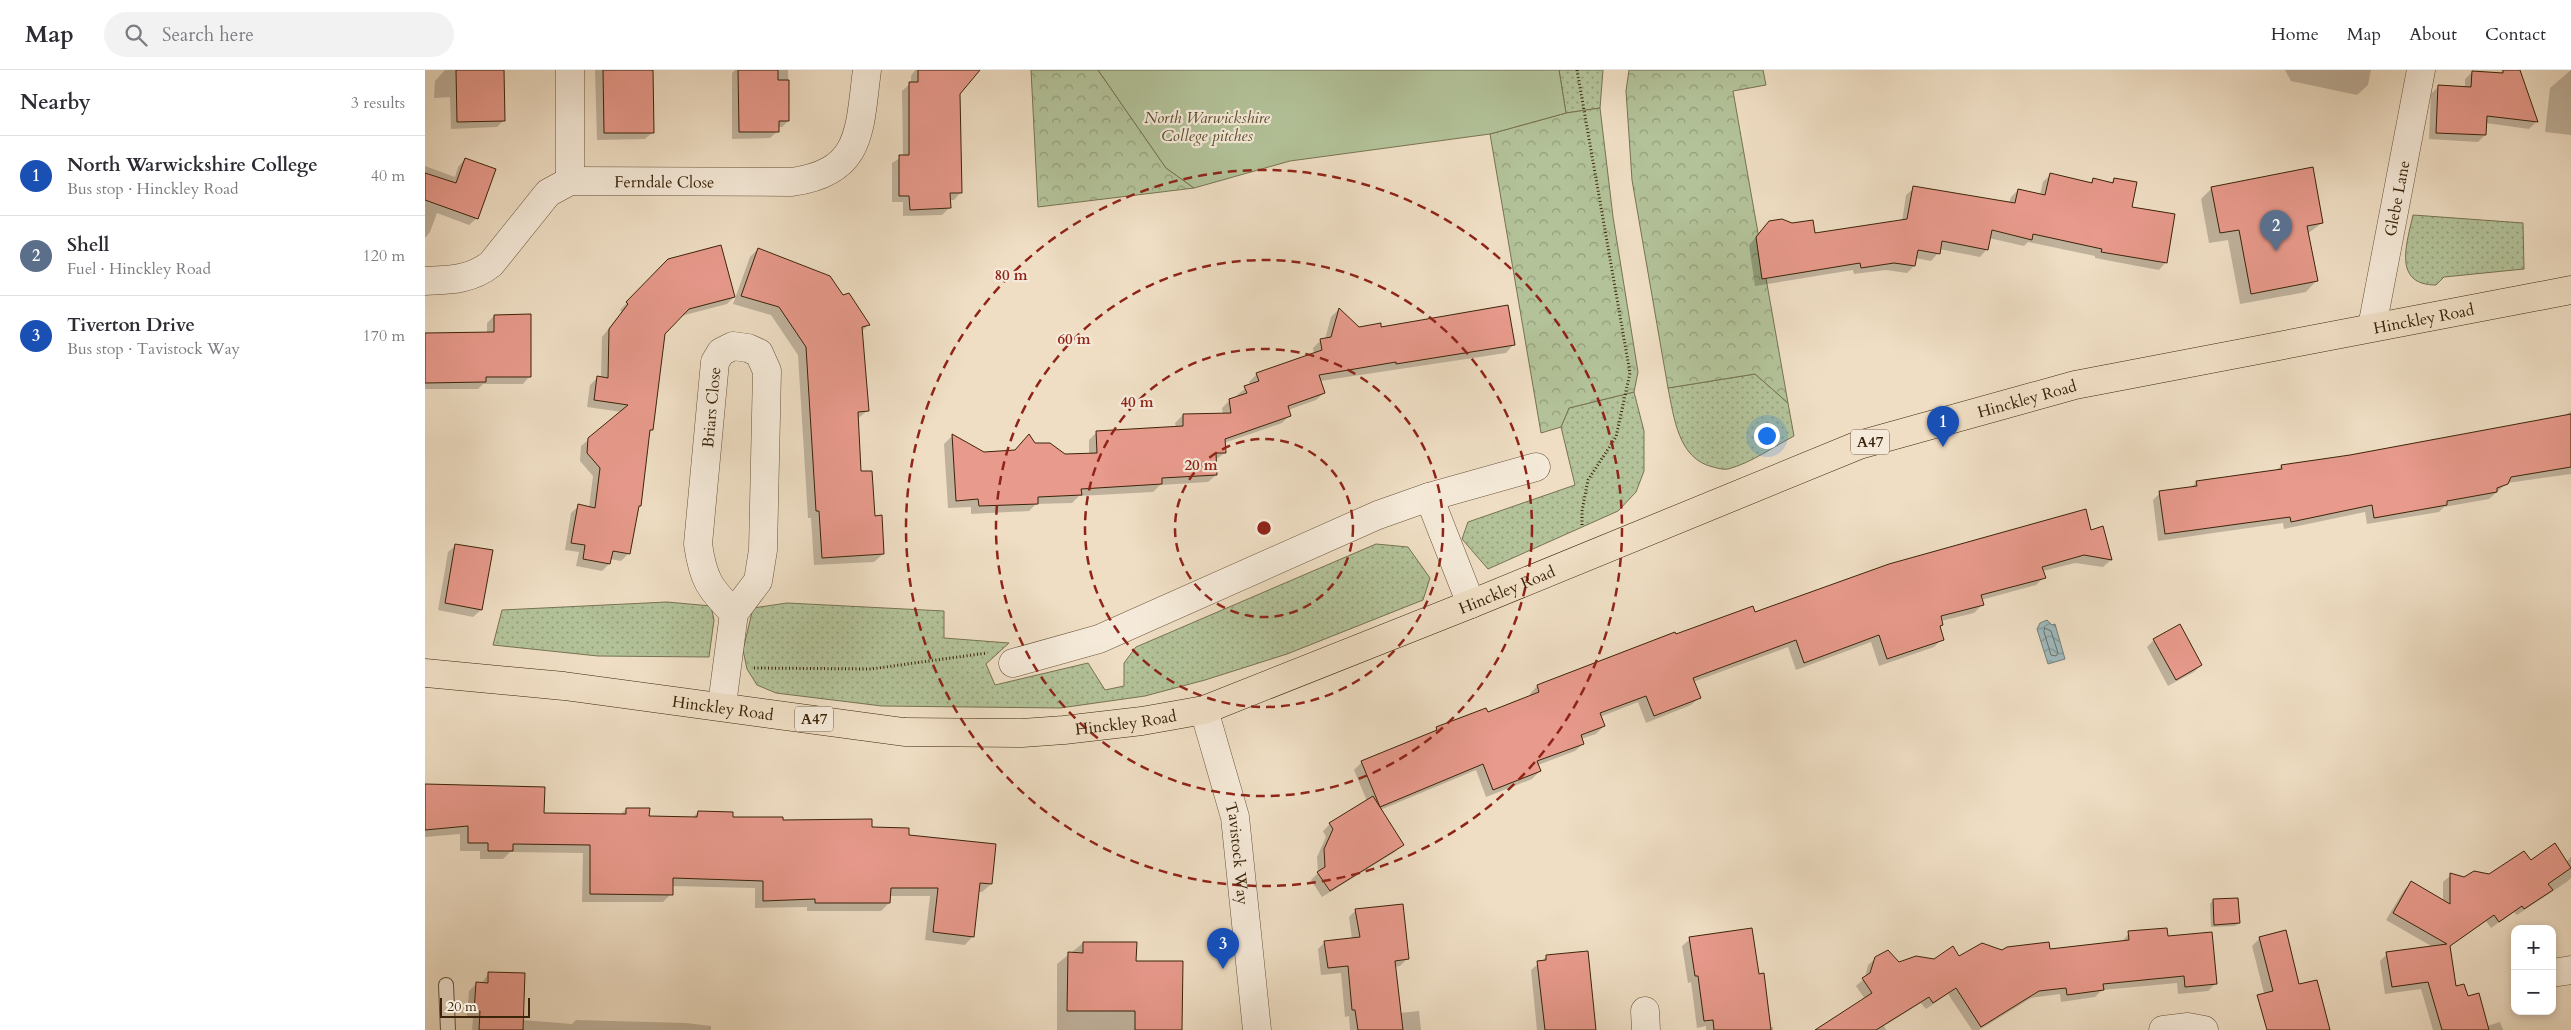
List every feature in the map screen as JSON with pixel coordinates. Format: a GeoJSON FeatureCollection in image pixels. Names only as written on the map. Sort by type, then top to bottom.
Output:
{"type":"FeatureCollection","features":[{"type":"Feature","properties":{"kind":"main road","name":"Hinckley Road"},"geometry":{"type":"LineString","coordinates":[[425,672],[564,686],[914,732],[1021,733],[1064,730],[1142,721],[1204,710],[1471,604],[1859,445],[2075,385],[2571,290]]}},
{"type":"Feature","properties":{"kind":"street"},"geometry":{"type":"LineString","coordinates":[[570,70],[570,181]]}},
{"type":"Feature","properties":{"kind":"street","name":"Ferndale Close"},"geometry":{"type":"LineString","coordinates":[[425,281],[449,280],[481,272],[491,264],[548,193],[570,181],[792,182],[815,179],[835,169],[850,151],[860,128],[867,70]]}},
{"type":"Feature","properties":{"kind":"street","name":"Glebe Lane"},"geometry":{"type":"LineString","coordinates":[[2372,327],[2421,70]]}},
{"type":"Feature","properties":{"kind":"street","name":"Briars Close"},"geometry":{"type":"LineString","coordinates":[[722,706],[734,613],[758,581],[763,550],[767,371],[759,352],[733,346],[721,352],[715,362],[698,544],[701,569],[712,590],[734,613]]}},
{"type":"Feature","properties":{"kind":"street"},"geometry":{"type":"LineString","coordinates":[[1013,663],[1099,639],[1378,515],[1429,497],[1536,467]]}},
{"type":"Feature","properties":{"kind":"street"},"geometry":{"type":"LineString","coordinates":[[1429,497],[1471,604]]}},
{"type":"Feature","properties":{"kind":"street","name":"Tavistock Way"},"geometry":{"type":"LineString","coordinates":[[1204,710],[1235,818],[1257,1030]]}},
{"type":"Feature","properties":{"kind":"street"},"geometry":{"type":"LineString","coordinates":[[2556,972],[2571,970]]}},
{"type":"Feature","properties":{"kind":"street"},"geometry":{"type":"LineString","coordinates":[[2163,1030],[2188,1026],[2204,1030]]}},
{"type":"Feature","properties":{"kind":"lane"},"geometry":{"type":"LineString","coordinates":[[446,985],[448,1030]]}},
{"type":"Feature","properties":{"kind":"path"},"geometry":{"type":"LineString","coordinates":[[1577,70],[1630,373],[1616,437],[1588,480],[1582,511],[1583,558]]}},
{"type":"Feature","properties":{"kind":"path"},"geometry":{"type":"LineString","coordinates":[[726,667],[786,670],[871,669],[998,652],[1013,663]]}},
{"type":"Feature","properties":{"kind":"green space"},"geometry":{"type":"Polygon","coordinates":[[[1031,70],[1098,70],[1166,168],[1194,188],[1038,207],[1031,70]]]}},
{"type":"Feature","properties":{"kind":"green space","name":"North Warwickshire College pitches"},"geometry":{"type":"Polygon","coordinates":[[[1098,70],[1559,70],[1566,113],[1490,134],[1290,161],[1194,188],[1166,168],[1098,70]]]}},
{"type":"Feature","properties":{"kind":"green space"},"geometry":{"type":"Polygon","coordinates":[[[1559,70],[1603,70],[1600,108],[1566,113],[1559,70]]]}},
{"type":"Feature","properties":{"kind":"green space"},"geometry":{"type":"Polygon","coordinates":[[[1629,70],[1763,70],[1766,85],[1733,91],[1788,403],[1755,374],[1668,388],[1632,180],[1626,91],[1629,70]]]}},
{"type":"Feature","properties":{"kind":"green space"},"geometry":{"type":"Polygon","coordinates":[[[1600,108],[1613,217],[1638,372],[1634,392],[1569,408],[1561,427],[1541,433],[1490,134],[1566,113],[1600,108]]]}},
{"type":"Feature","properties":{"kind":"green space"},"geometry":{"type":"Polygon","coordinates":[[[2413,215],[2523,223],[2524,269],[2444,277],[2436,285],[2422,283],[2413,278],[2408,270],[2406,260],[2406,249],[2413,215]]]}},
{"type":"Feature","properties":{"kind":"green space"},"geometry":{"type":"Polygon","coordinates":[[[1755,374],[1788,403],[1794,436],[1753,459],[1728,469],[1713,467],[1701,462],[1685,446],[1680,435],[1668,388],[1755,374]]]}},
{"type":"Feature","properties":{"kind":"green space"},"geometry":{"type":"Polygon","coordinates":[[[1634,392],[1644,431],[1644,471],[1636,492],[1618,511],[1488,569],[1462,539],[1468,522],[1575,485],[1561,427],[1569,408],[1634,392]]]}},
{"type":"Feature","properties":{"kind":"green space"},"geometry":{"type":"Polygon","coordinates":[[[1376,544],[1408,547],[1430,578],[1423,600],[1287,654],[1205,680],[1145,696],[1060,708],[882,706],[776,693],[757,685],[747,669],[743,650],[753,608],[787,603],[944,611],[944,638],[1009,643],[986,664],[995,685],[1088,663],[1105,690],[1124,686],[1124,663],[1136,647],[1376,544]]]}},
{"type":"Feature","properties":{"kind":"green space"},"geometry":{"type":"Polygon","coordinates":[[[667,602],[711,606],[714,620],[709,657],[598,656],[493,645],[502,610],[667,602]]]}},
{"type":"Feature","properties":{"kind":"water"},"geometry":{"type":"Polygon","coordinates":[[[2047,620],[2052,625],[2055,624],[2065,659],[2048,664],[2037,629],[2040,623],[2047,620]]]}},
{"type":"Feature","properties":{"kind":"building"},"geometry":{"type":"Polygon","coordinates":[[[456,70],[504,70],[505,121],[457,122],[456,70]]]}},
{"type":"Feature","properties":{"kind":"building"},"geometry":{"type":"Polygon","coordinates":[[[603,70],[653,70],[654,133],[604,133],[603,70]]]}},
{"type":"Feature","properties":{"kind":"building"},"geometry":{"type":"Polygon","coordinates":[[[738,70],[778,70],[778,80],[789,80],[789,121],[779,121],[779,132],[739,132],[738,70]]]}},
{"type":"Feature","properties":{"kind":"building"},"geometry":{"type":"Polygon","coordinates":[[[918,70],[980,70],[960,94],[962,193],[950,193],[951,208],[910,210],[909,196],[899,196],[899,155],[909,155],[909,82],[918,82],[918,70]]]}},
{"type":"Feature","properties":{"kind":"building"},"geometry":{"type":"Polygon","coordinates":[[[2503,70],[2520,70],[2538,122],[2487,116],[2486,135],[2436,133],[2438,85],[2471,87],[2472,71],[2503,73],[2503,70]]]}},
{"type":"Feature","properties":{"kind":"building"},"geometry":{"type":"Polygon","coordinates":[[[465,158],[496,169],[478,219],[425,200],[425,173],[456,183],[465,158]]]}},
{"type":"Feature","properties":{"kind":"building"},"geometry":{"type":"Polygon","coordinates":[[[2313,167],[2323,223],[2307,226],[2318,281],[2251,294],[2239,230],[2220,233],[2211,187],[2313,167]]]}},
{"type":"Feature","properties":{"kind":"building"},"geometry":{"type":"Polygon","coordinates":[[[2050,173],[2092,183],[2093,178],[2113,183],[2114,178],[2137,182],[2132,207],[2175,214],[2167,263],[2101,252],[2102,249],[2033,234],[2032,240],[1992,230],[1988,250],[1942,241],[1940,254],[1918,250],[1915,266],[1894,263],[1861,268],[1860,263],[1762,279],[1756,237],[1769,221],[1782,219],[1792,223],[1813,220],[1815,233],[1907,219],[1913,186],[2015,203],[2018,189],[2045,195],[2050,173]]]}},
{"type":"Feature","properties":{"kind":"building"},"geometry":{"type":"Polygon","coordinates":[[[721,245],[735,297],[689,309],[665,334],[653,430],[650,430],[641,506],[639,506],[630,554],[613,551],[610,564],[583,559],[585,545],[571,543],[578,504],[595,508],[600,468],[587,453],[588,438],[628,405],[594,400],[597,376],[608,378],[609,329],[628,304],[626,302],[668,259],[721,245]]]}},
{"type":"Feature","properties":{"kind":"building"},"geometry":{"type":"Polygon","coordinates":[[[758,248],[830,276],[843,295],[849,293],[870,325],[862,327],[869,411],[858,412],[861,471],[872,471],[875,516],[882,515],[884,554],[822,558],[819,511],[816,511],[806,347],[779,307],[741,296],[758,248]]]}},
{"type":"Feature","properties":{"kind":"building"},"geometry":{"type":"Polygon","coordinates":[[[1508,305],[1515,345],[1319,375],[1325,393],[1288,406],[1291,416],[1225,439],[1226,453],[1216,453],[1217,475],[1162,478],[1162,484],[1081,489],[1082,495],[1038,497],[1038,504],[979,506],[978,499],[956,501],[952,434],[984,452],[1015,450],[1029,434],[1035,443],[1050,443],[1065,454],[1097,453],[1096,431],[1183,426],[1183,414],[1231,413],[1229,399],[1247,393],[1244,386],[1259,381],[1256,373],[1322,350],[1320,339],[1331,337],[1339,308],[1359,327],[1381,323],[1381,327],[1508,305]]]}},
{"type":"Feature","properties":{"kind":"building"},"geometry":{"type":"Polygon","coordinates":[[[531,314],[531,377],[486,377],[486,382],[425,383],[425,333],[494,332],[494,315],[531,314]]]}},
{"type":"Feature","properties":{"kind":"building"},"geometry":{"type":"Polygon","coordinates":[[[2571,414],[2571,467],[2511,477],[2508,484],[2497,488],[2497,492],[2447,501],[2447,505],[2374,518],[2372,505],[2291,522],[2290,517],[2165,534],[2159,491],[2197,486],[2196,481],[2282,469],[2281,465],[2350,455],[2571,414]]]}},
{"type":"Feature","properties":{"kind":"building"},"geometry":{"type":"Polygon","coordinates":[[[2086,509],[2091,530],[2103,526],[2112,560],[2084,555],[2042,567],[2046,578],[1981,595],[1984,605],[1941,616],[1943,625],[1940,626],[1944,640],[1887,659],[1879,635],[1804,663],[1796,640],[1693,678],[1701,698],[1654,716],[1646,696],[1600,713],[1605,726],[1581,735],[1584,744],[1537,761],[1541,771],[1493,790],[1483,764],[1380,807],[1361,761],[1437,730],[1436,727],[1486,708],[1488,712],[1539,692],[1537,685],[1675,632],[1676,634],[1753,606],[1755,612],[1889,564],[2086,509]]]}},
{"type":"Feature","properties":{"kind":"building"},"geometry":{"type":"Polygon","coordinates":[[[455,544],[493,550],[482,610],[445,603],[455,544]]]}},
{"type":"Feature","properties":{"kind":"building"},"geometry":{"type":"Polygon","coordinates":[[[2180,624],[2202,665],[2176,680],[2153,639],[2180,624]]]}},
{"type":"Feature","properties":{"kind":"building"},"geometry":{"type":"Polygon","coordinates":[[[425,784],[545,787],[544,813],[626,814],[626,808],[650,808],[649,816],[697,817],[698,811],[733,812],[733,817],[783,817],[783,820],[872,819],[872,827],[909,828],[909,835],[996,844],[992,884],[980,883],[974,937],[933,932],[938,888],[891,888],[890,903],[815,903],[815,899],[763,901],[763,881],[673,878],[673,895],[590,894],[590,845],[513,844],[513,851],[488,851],[488,843],[468,843],[468,826],[425,830],[425,784]]]}},
{"type":"Feature","properties":{"kind":"building"},"geometry":{"type":"Polygon","coordinates":[[[1373,796],[1404,845],[1330,891],[1317,872],[1325,867],[1324,849],[1333,829],[1329,823],[1373,796]]]}},
{"type":"Feature","properties":{"kind":"building"},"geometry":{"type":"Polygon","coordinates":[[[2555,843],[2571,868],[2548,884],[2553,890],[2524,909],[2522,906],[2499,922],[2494,915],[2450,946],[2456,986],[2464,984],[2468,996],[2479,993],[2489,1030],[2442,1030],[2428,982],[2392,987],[2386,952],[2447,944],[2393,913],[2411,881],[2450,904],[2450,873],[2464,877],[2474,871],[2489,874],[2524,851],[2531,860],[2555,843]]]}},
{"type":"Feature","properties":{"kind":"building"},"geometry":{"type":"Polygon","coordinates":[[[2238,898],[2240,923],[2214,925],[2213,899],[2238,898]]]}},
{"type":"Feature","properties":{"kind":"building"},"geometry":{"type":"Polygon","coordinates":[[[1403,904],[1409,959],[1395,961],[1403,1030],[1358,1030],[1355,1010],[1352,1010],[1348,966],[1328,968],[1324,941],[1360,937],[1355,909],[1403,904]]]}},
{"type":"Feature","properties":{"kind":"building"},"geometry":{"type":"Polygon","coordinates":[[[1752,928],[1759,974],[1764,973],[1771,1030],[1714,1030],[1713,1020],[1704,1021],[1698,976],[1695,976],[1689,937],[1752,928]]]}},
{"type":"Feature","properties":{"kind":"building"},"geometry":{"type":"Polygon","coordinates":[[[2167,928],[2168,936],[2212,932],[2217,984],[2185,987],[2184,976],[2103,984],[2104,990],[2067,995],[2066,988],[2039,991],[1981,1027],[1956,988],[1933,1003],[1929,997],[1876,1030],[1815,1030],[1872,993],[1862,978],[1870,973],[1875,957],[1888,950],[1899,962],[1916,956],[1934,959],[1953,946],[1959,956],[1982,943],[2002,950],[2007,947],[2049,942],[2050,949],[2129,940],[2128,931],[2167,928]]]}},
{"type":"Feature","properties":{"kind":"building"},"geometry":{"type":"Polygon","coordinates":[[[2286,930],[2299,984],[2317,980],[2330,1030],[2267,1030],[2257,995],[2273,991],[2259,937],[2286,930]]]}},
{"type":"Feature","properties":{"kind":"building"},"geometry":{"type":"Polygon","coordinates":[[[1083,942],[1137,942],[1136,961],[1183,961],[1182,1030],[1135,1030],[1135,1011],[1067,1011],[1068,952],[1083,953],[1083,942]]]}},
{"type":"Feature","properties":{"kind":"building"},"geometry":{"type":"Polygon","coordinates":[[[1588,951],[1596,1030],[1545,1030],[1537,961],[1546,960],[1546,955],[1588,951]]]}},
{"type":"Feature","properties":{"kind":"building"},"geometry":{"type":"Polygon","coordinates":[[[488,972],[525,973],[523,1030],[479,1030],[480,1011],[474,1011],[476,982],[488,983],[488,972]]]}},
{"type":"Feature","properties":{"kind":"place","name":"Shell"},"geometry":{"type":"Point","coordinates":[2276,251]}},
{"type":"Feature","properties":{"kind":"place","name":"North Warwickshire College"},"geometry":{"type":"Point","coordinates":[1943,447]}},
{"type":"Feature","properties":{"kind":"place","name":"Tiverton Drive"},"geometry":{"type":"Point","coordinates":[1223,969]}}]}
